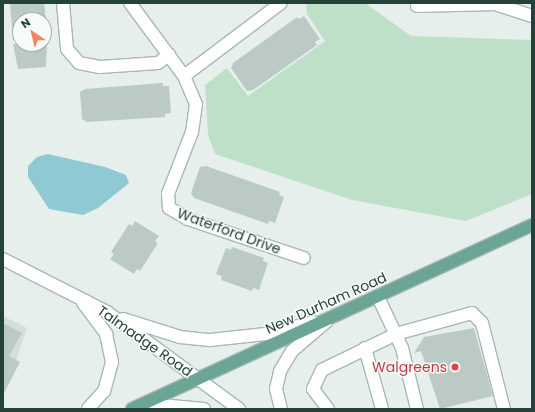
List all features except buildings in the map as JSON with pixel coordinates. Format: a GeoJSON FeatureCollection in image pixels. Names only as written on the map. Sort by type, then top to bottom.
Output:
{"type":"FeatureCollection","features":[{"type":"Feature","properties":{"kind":"main road","name":"New Durham Road"},"geometry":{"type":"LineString","coordinates":[[133,409],[532,225]]}},
{"type":"Feature","properties":{"kind":"street"},"geometry":{"type":"LineString","coordinates":[[64,3],[67,49],[79,63],[100,67],[158,63],[169,55]]}},
{"type":"Feature","properties":{"kind":"street","name":"Waterford Drive"},"geometry":{"type":"LineString","coordinates":[[131,3],[194,92],[196,116],[168,194],[169,208],[188,219],[304,258]]}},
{"type":"Feature","properties":{"kind":"street"},"geometry":{"type":"LineString","coordinates":[[184,76],[281,3]]}},
{"type":"Feature","properties":{"kind":"street"},"geometry":{"type":"LineString","coordinates":[[417,6],[495,4],[532,16]]}},
{"type":"Feature","properties":{"kind":"street","name":"Talmadge Road"},"geometry":{"type":"LineString","coordinates":[[3,259],[107,312],[239,409]]}},
{"type":"Feature","properties":{"kind":"street"},"geometry":{"type":"LineString","coordinates":[[78,297],[106,334],[112,362],[104,391],[88,409]]}},
{"type":"Feature","properties":{"kind":"street"},"geometry":{"type":"LineString","coordinates":[[378,297],[396,334],[417,409]]}},
{"type":"Feature","properties":{"kind":"street"},"geometry":{"type":"LineString","coordinates":[[107,312],[155,331],[210,340],[266,334],[332,317]]}},
{"type":"Feature","properties":{"kind":"street"},"geometry":{"type":"LineString","coordinates":[[328,409],[316,397],[314,380],[322,370],[396,334],[472,313],[482,323],[504,409]]}},
{"type":"Feature","properties":{"kind":"street"},"geometry":{"type":"LineString","coordinates":[[281,409],[276,389],[280,371],[292,351],[332,317]]}},
{"type":"Feature","properties":{"kind":"street"},"geometry":{"type":"LineString","coordinates":[[365,348],[382,409]]}},
{"type":"Feature","properties":{"kind":"street"},"geometry":{"type":"LineString","coordinates":[[133,409],[171,406],[204,409]]}},
{"type":"Feature","properties":{"kind":"shaded area"},"geometry":{"type":"Polygon","coordinates":[[[3,316],[27,328],[3,398],[3,316]]]}},
{"type":"Feature","properties":{"kind":"green space"},"geometry":{"type":"Polygon","coordinates":[[[306,3],[365,3],[411,36],[532,40],[532,194],[466,221],[352,200],[215,154],[208,135],[205,85],[227,68],[248,96],[325,41],[307,14],[306,3]]]}},
{"type":"Feature","properties":{"kind":"water"},"geometry":{"type":"Polygon","coordinates":[[[48,154],[105,167],[126,175],[129,183],[98,208],[83,215],[49,209],[28,177],[28,166],[37,157],[48,154]]]}},
{"type":"Feature","properties":{"kind":"place","name":"Walgreens"},"geometry":{"type":"Point","coordinates":[455,367]}}]}
